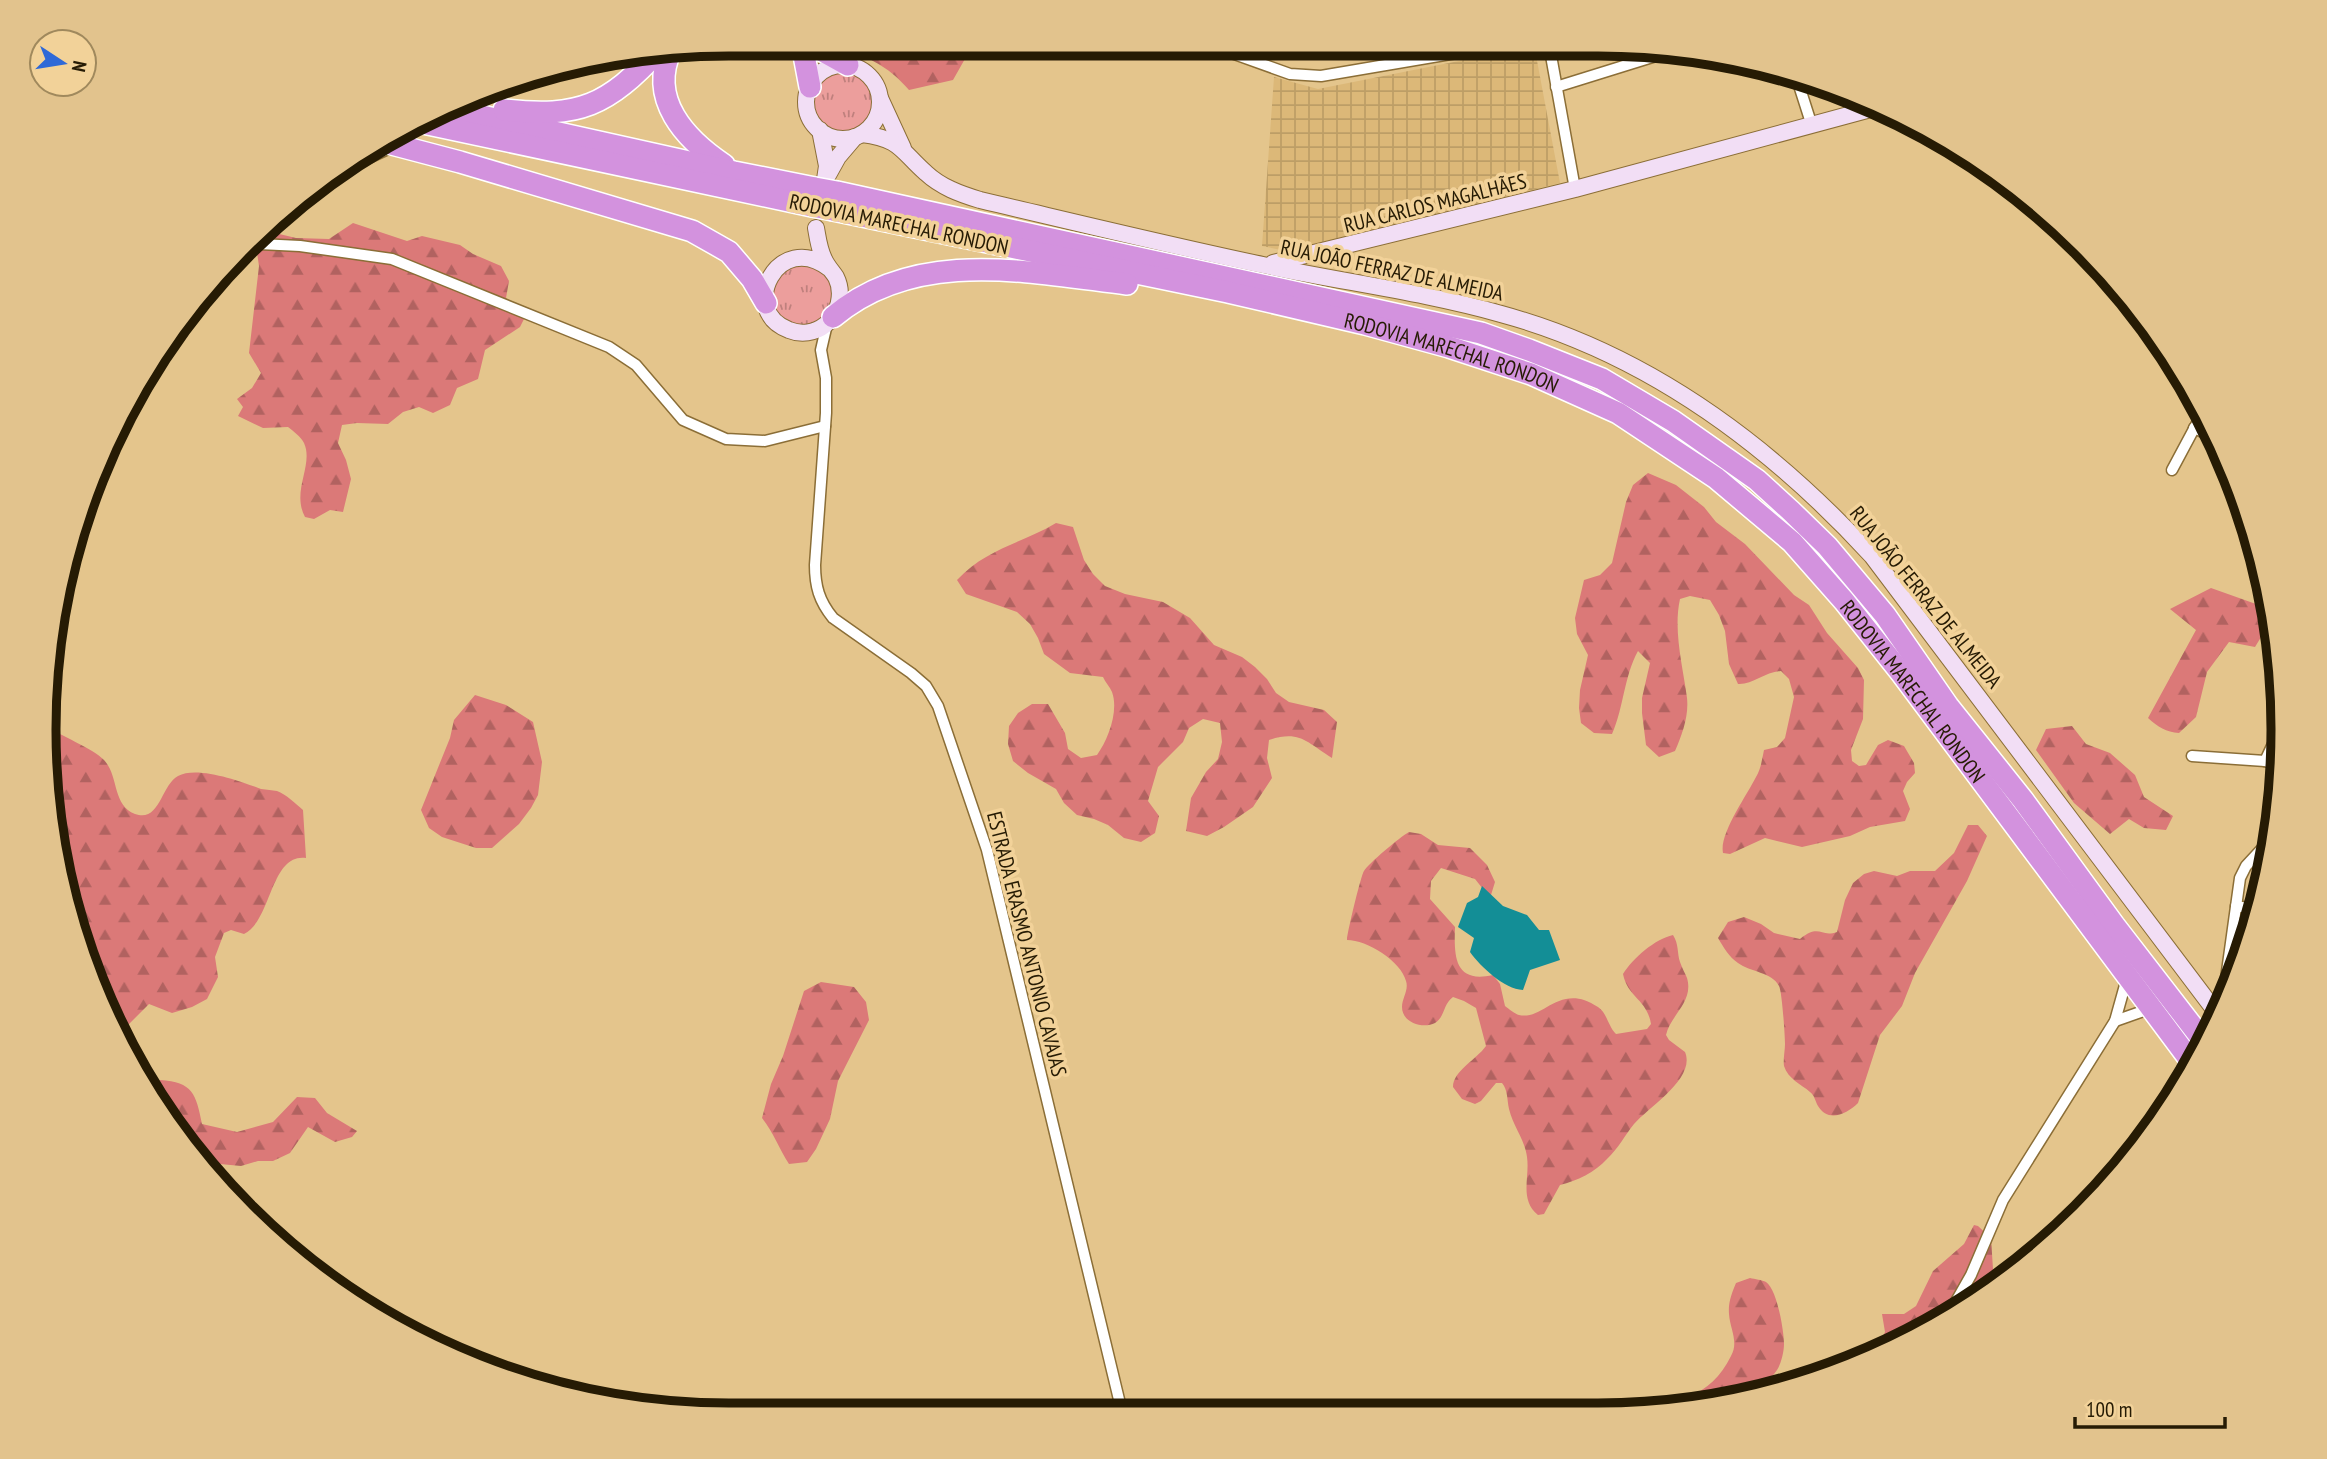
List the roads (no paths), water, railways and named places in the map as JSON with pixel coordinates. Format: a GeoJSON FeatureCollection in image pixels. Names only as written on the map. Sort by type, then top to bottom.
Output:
{"type":"FeatureCollection","features":[{"type":"Feature","properties":{"kind":"highway"},"geometry":{"type":"LineString","coordinates":[[804,56],[810,87]]}},
{"type":"Feature","properties":{"kind":"highway"},"geometry":{"type":"LineString","coordinates":[[832,56],[848,65]]}},
{"type":"Feature","properties":{"kind":"highway"},"geometry":{"type":"LineString","coordinates":[[666,59],[663,88],[671,110],[688,135],[702,149],[734,172]]}},
{"type":"Feature","properties":{"kind":"highway"},"geometry":{"type":"LineString","coordinates":[[474,106],[529,112],[586,107],[613,94],[648,61]]}},
{"type":"Feature","properties":{"kind":"highway","name":"RODOVIA MARECHAL RONDON"},"geometry":{"type":"LineString","coordinates":[[462,112],[734,172],[1377,327],[1531,374],[1618,412],[1716,478],[1792,542],[1844,601],[1910,685],[2187,1055]]}},
{"type":"Feature","properties":{"kind":"highway","name":"RODOVIA MARECHAL RONDON"},"geometry":{"type":"LineString","coordinates":[[433,125],[825,195],[1481,333],[1529,349],[1602,379],[1673,421],[1757,480],[1835,556],[1885,615],[1948,706],[2023,800],[2114,925],[2198,1034]]}},
{"type":"Feature","properties":{"kind":"highway"},"geometry":{"type":"LineString","coordinates":[[396,144],[692,231],[729,252],[752,279],[766,303]]}},
{"type":"Feature","properties":{"kind":"highway"},"geometry":{"type":"LineString","coordinates":[[830,320],[869,292],[887,285],[937,272],[976,268],[1187,292],[1228,292]]}},
{"type":"Feature","properties":{"kind":"main road"},"geometry":{"type":"LineString","coordinates":[[816,228],[820,249],[839,287],[838,308],[830,320],[806,333],[797,333],[780,326],[774,320],[766,303],[765,292],[773,272],[805,246],[816,228],[825,195],[843,151],[876,118],[880,97],[876,86],[870,76],[848,65],[825,70],[816,77],[807,96],[809,115],[820,130],[826,155],[825,195]]}},
{"type":"Feature","properties":{"kind":"main road","name":"RUA JOÃO FERRAZ DE ALMEIDA"},"geometry":{"type":"LineString","coordinates":[[880,97],[904,150]]}},
{"type":"Feature","properties":{"kind":"main road","name":"RUA CARLOS MAGALHÃES"},"geometry":{"type":"LineString","coordinates":[[1264,265],[1344,248],[1575,189],[1864,111]]}},
{"type":"Feature","properties":{"kind":"main road"},"geometry":{"type":"LineString","coordinates":[[820,130],[836,138],[859,135]]}},
{"type":"Feature","properties":{"kind":"main road","name":"RUA JOÃO FERRAZ DE ALMEIDA"},"geometry":{"type":"LineString","coordinates":[[859,135],[885,138],[904,150],[925,173],[943,186],[970,198],[1264,265],[1428,295],[1504,314],[1606,353],[1659,380],[1746,437],[1832,513],[1872,556],[2211,1006]]}},
{"type":"Feature","properties":{"kind":"main road"},"geometry":{"type":"LineString","coordinates":[[790,259],[811,258],[830,269]]}},
{"type":"Feature","properties":{"kind":"street"},"geometry":{"type":"LineString","coordinates":[[1240,56],[1290,74],[1321,76],[1439,56]]}},
{"type":"Feature","properties":{"kind":"street"},"geometry":{"type":"LineString","coordinates":[[1551,56],[1575,189]]}},
{"type":"Feature","properties":{"kind":"street"},"geometry":{"type":"LineString","coordinates":[[1556,87],[1650,58]]}},
{"type":"Feature","properties":{"kind":"street"},"geometry":{"type":"LineString","coordinates":[[1800,88],[1812,126]]}},
{"type":"Feature","properties":{"kind":"street"},"geometry":{"type":"LineString","coordinates":[[263,244],[392,258],[609,347],[636,365],[683,420],[726,439],[765,442],[825,426]]}},
{"type":"Feature","properties":{"kind":"street"},"geometry":{"type":"LineString","coordinates":[[821,350],[830,320]]}},
{"type":"Feature","properties":{"kind":"street"},"geometry":{"type":"LineString","coordinates":[[806,333],[821,350]]}},
{"type":"Feature","properties":{"kind":"street","name":"ESTRADA ERASMO ANTONIO CAVAJAS"},"geometry":{"type":"LineString","coordinates":[[821,350],[826,378],[826,413],[815,585],[822,606],[832,618],[911,673],[926,686],[938,706],[987,850],[1120,1403]]}},
{"type":"Feature","properties":{"kind":"street"},"geometry":{"type":"LineString","coordinates":[[2172,470],[2197,423]]}},
{"type":"Feature","properties":{"kind":"street"},"geometry":{"type":"LineString","coordinates":[[2194,428],[2202,431]]}},
{"type":"Feature","properties":{"kind":"street"},"geometry":{"type":"LineString","coordinates":[[2265,761],[2271,749]]}},
{"type":"Feature","properties":{"kind":"street"},"geometry":{"type":"LineString","coordinates":[[2192,756],[2270,763]]}},
{"type":"Feature","properties":{"kind":"street"},"geometry":{"type":"LineString","coordinates":[[2228,966],[2240,878],[2246,866],[2260,851]]}},
{"type":"Feature","properties":{"kind":"street"},"geometry":{"type":"LineString","coordinates":[[2236,906],[2247,908]]}},
{"type":"Feature","properties":{"kind":"street"},"geometry":{"type":"LineString","coordinates":[[1958,1298],[1971,1275],[2003,1200],[2115,1021],[2128,975]]}},
{"type":"Feature","properties":{"kind":"street"},"geometry":{"type":"LineString","coordinates":[[2115,1021],[2152,1008]]}},
{"type":"Feature","properties":{"kind":"water"},"geometry":{"type":"Polygon","coordinates":[[[1482,886],[1503,906],[1527,915],[1539,930],[1549,930],[1560,960],[1530,970],[1523,990],[1508,986],[1480,964],[1470,952],[1474,938],[1458,927],[1467,903],[1478,897],[1482,886]]]}}]}
